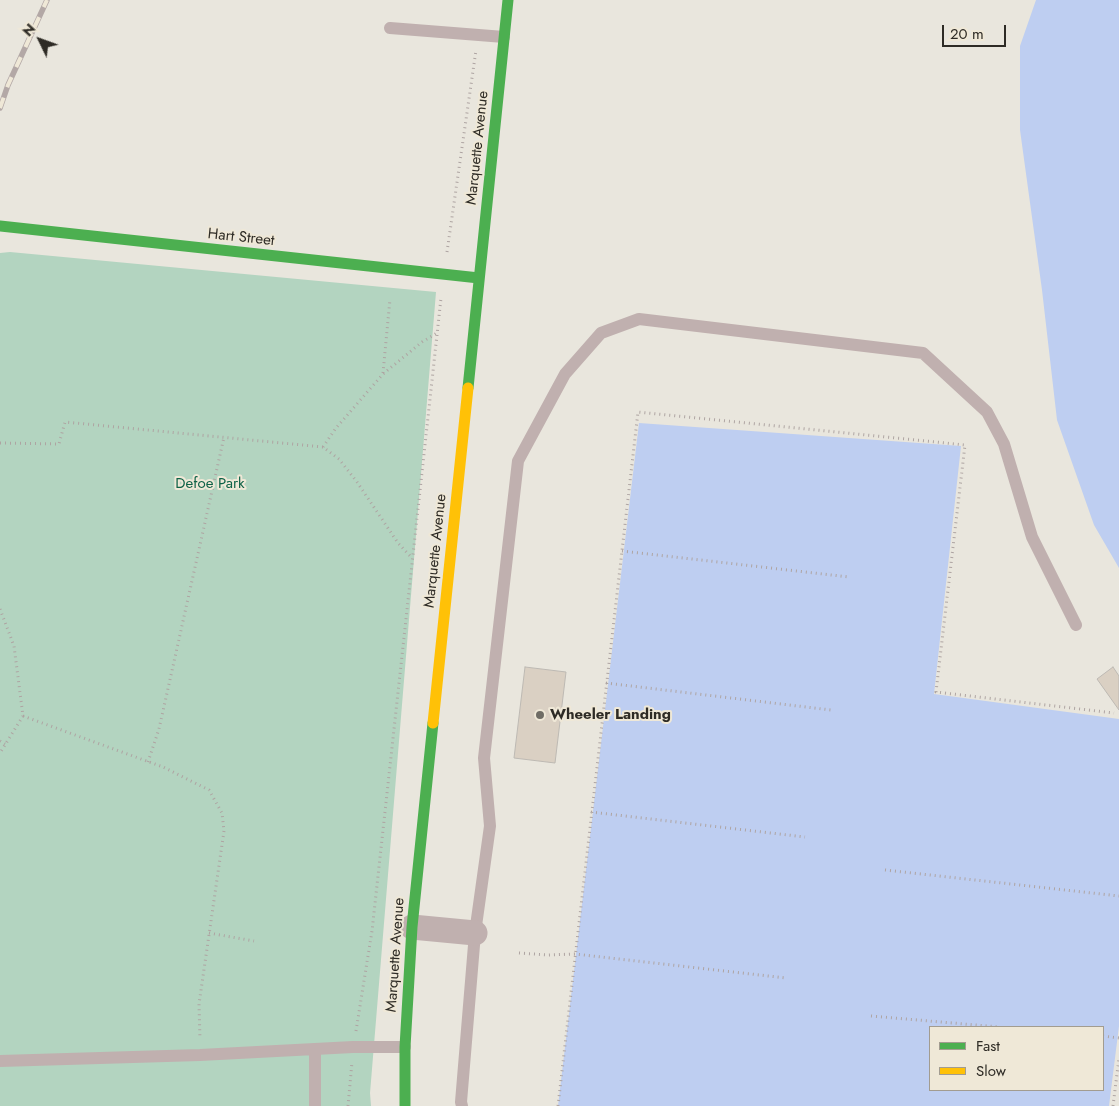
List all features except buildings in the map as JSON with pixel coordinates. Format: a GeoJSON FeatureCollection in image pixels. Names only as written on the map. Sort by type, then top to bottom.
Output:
{"type":"FeatureCollection","features":[{"type":"Feature","properties":{"kind":"street","name":"Marquette Avenue"},"geometry":{"type":"LineString","coordinates":[[404,1106],[405,1047],[412,927],[508,0]]}},
{"type":"Feature","properties":{"kind":"street","name":"Hart Street"},"geometry":{"type":"LineString","coordinates":[[0,226],[444,276],[479,278]]}},
{"type":"Feature","properties":{"kind":"street"},"geometry":{"type":"LineString","coordinates":[[412,927],[475,933]]}},
{"type":"Feature","properties":{"kind":"lane"},"geometry":{"type":"LineString","coordinates":[[390,28],[504,37]]}},
{"type":"Feature","properties":{"kind":"lane"},"geometry":{"type":"LineString","coordinates":[[462,1106],[475,933],[490,826],[484,758],[518,461],[565,374],[601,333],[639,319],[923,353],[987,412],[1004,444],[1032,537],[1076,625]]}},
{"type":"Feature","properties":{"kind":"lane"},"geometry":{"type":"LineString","coordinates":[[0,1061],[200,1055],[353,1047],[405,1047]]}},
{"type":"Feature","properties":{"kind":"lane"},"geometry":{"type":"LineString","coordinates":[[315,1049],[315,1106]]}},
{"type":"Feature","properties":{"kind":"path"},"geometry":{"type":"LineString","coordinates":[[348,1106],[353,1047],[372,931],[437,333],[478,34]]}},
{"type":"Feature","properties":{"kind":"path"},"geometry":{"type":"LineString","coordinates":[[383,374],[390,300]]}},
{"type":"Feature","properties":{"kind":"path"},"geometry":{"type":"LineString","coordinates":[[323,447],[336,428],[383,374],[422,342],[437,333]]}},
{"type":"Feature","properties":{"kind":"path"},"geometry":{"type":"LineString","coordinates":[[558,1106],[638,412],[965,445],[936,692],[1114,712]]}},
{"type":"Feature","properties":{"kind":"path"},"geometry":{"type":"LineString","coordinates":[[0,442],[60,444],[64,422],[323,447],[339,460],[357,482],[398,544],[412,558]]}},
{"type":"Feature","properties":{"kind":"path"},"geometry":{"type":"LineString","coordinates":[[148,762],[159,730],[224,437]]}},
{"type":"Feature","properties":{"kind":"path"},"geometry":{"type":"LineString","coordinates":[[622,550],[849,577]]}},
{"type":"Feature","properties":{"kind":"path"},"geometry":{"type":"LineString","coordinates":[[0,609],[14,646],[23,716],[0,753]]}},
{"type":"Feature","properties":{"kind":"path"},"geometry":{"type":"LineString","coordinates":[[606,683],[831,710]]}},
{"type":"Feature","properties":{"kind":"path"},"geometry":{"type":"LineString","coordinates":[[23,716],[163,767],[209,790],[222,813],[224,831],[199,1004],[200,1055]]}},
{"type":"Feature","properties":{"kind":"path"},"geometry":{"type":"LineString","coordinates":[[0,741],[5,744]]}},
{"type":"Feature","properties":{"kind":"path"},"geometry":{"type":"LineString","coordinates":[[591,812],[805,837]]}},
{"type":"Feature","properties":{"kind":"path"},"geometry":{"type":"LineString","coordinates":[[885,870],[1119,896]]}},
{"type":"Feature","properties":{"kind":"path"},"geometry":{"type":"LineString","coordinates":[[209,933],[254,941]]}},
{"type":"Feature","properties":{"kind":"path"},"geometry":{"type":"LineString","coordinates":[[519,953],[575,954],[786,978]]}},
{"type":"Feature","properties":{"kind":"path"},"geometry":{"type":"LineString","coordinates":[[871,1016],[987,1026]]}},
{"type":"Feature","properties":{"kind":"path"},"geometry":{"type":"LineString","coordinates":[[1104,1036],[1119,1038]]}},
{"type":"Feature","properties":{"kind":"path"},"geometry":{"type":"LineString","coordinates":[[1113,1106],[1119,1058]]}},
{"type":"Feature","properties":{"kind":"green space","name":"Defoe Park"},"geometry":{"type":"Polygon","coordinates":[[[10,252],[436,292],[370,1093],[371,1106],[0,1106],[0,253],[10,252]]]}},
{"type":"Feature","properties":{"kind":"water"},"geometry":{"type":"Polygon","coordinates":[[[1036,0],[1119,0],[1119,568],[1094,525],[1057,420],[1042,290],[1020,130],[1020,46],[1036,0]]]}},
{"type":"Feature","properties":{"kind":"water"},"geometry":{"type":"Polygon","coordinates":[[[639,423],[961,446],[934,694],[1119,719],[1119,1026],[1109,1106],[558,1106],[639,423]]]}},
{"type":"Feature","properties":{"kind":"railway"},"geometry":{"type":"LineString","coordinates":[[0,108],[8,85],[47,0]]}},
{"type":"Feature","properties":{"kind":"traffic: fast"},"geometry":{"type":"LineString","coordinates":[[468,388],[508,0]]}},
{"type":"Feature","properties":{"kind":"traffic: fast"},"geometry":{"type":"LineString","coordinates":[[0,226],[479,278]]}},
{"type":"Feature","properties":{"kind":"traffic: fast"},"geometry":{"type":"LineString","coordinates":[[405,1106],[405,1047],[412,927],[433,723]]}},
{"type":"Feature","properties":{"kind":"traffic: slow"},"geometry":{"type":"LineString","coordinates":[[433,723],[468,388]]}},
{"type":"Feature","properties":{"kind":"place","name":"Wheeler Landing"},"geometry":{"type":"Point","coordinates":[540,715]}}]}
